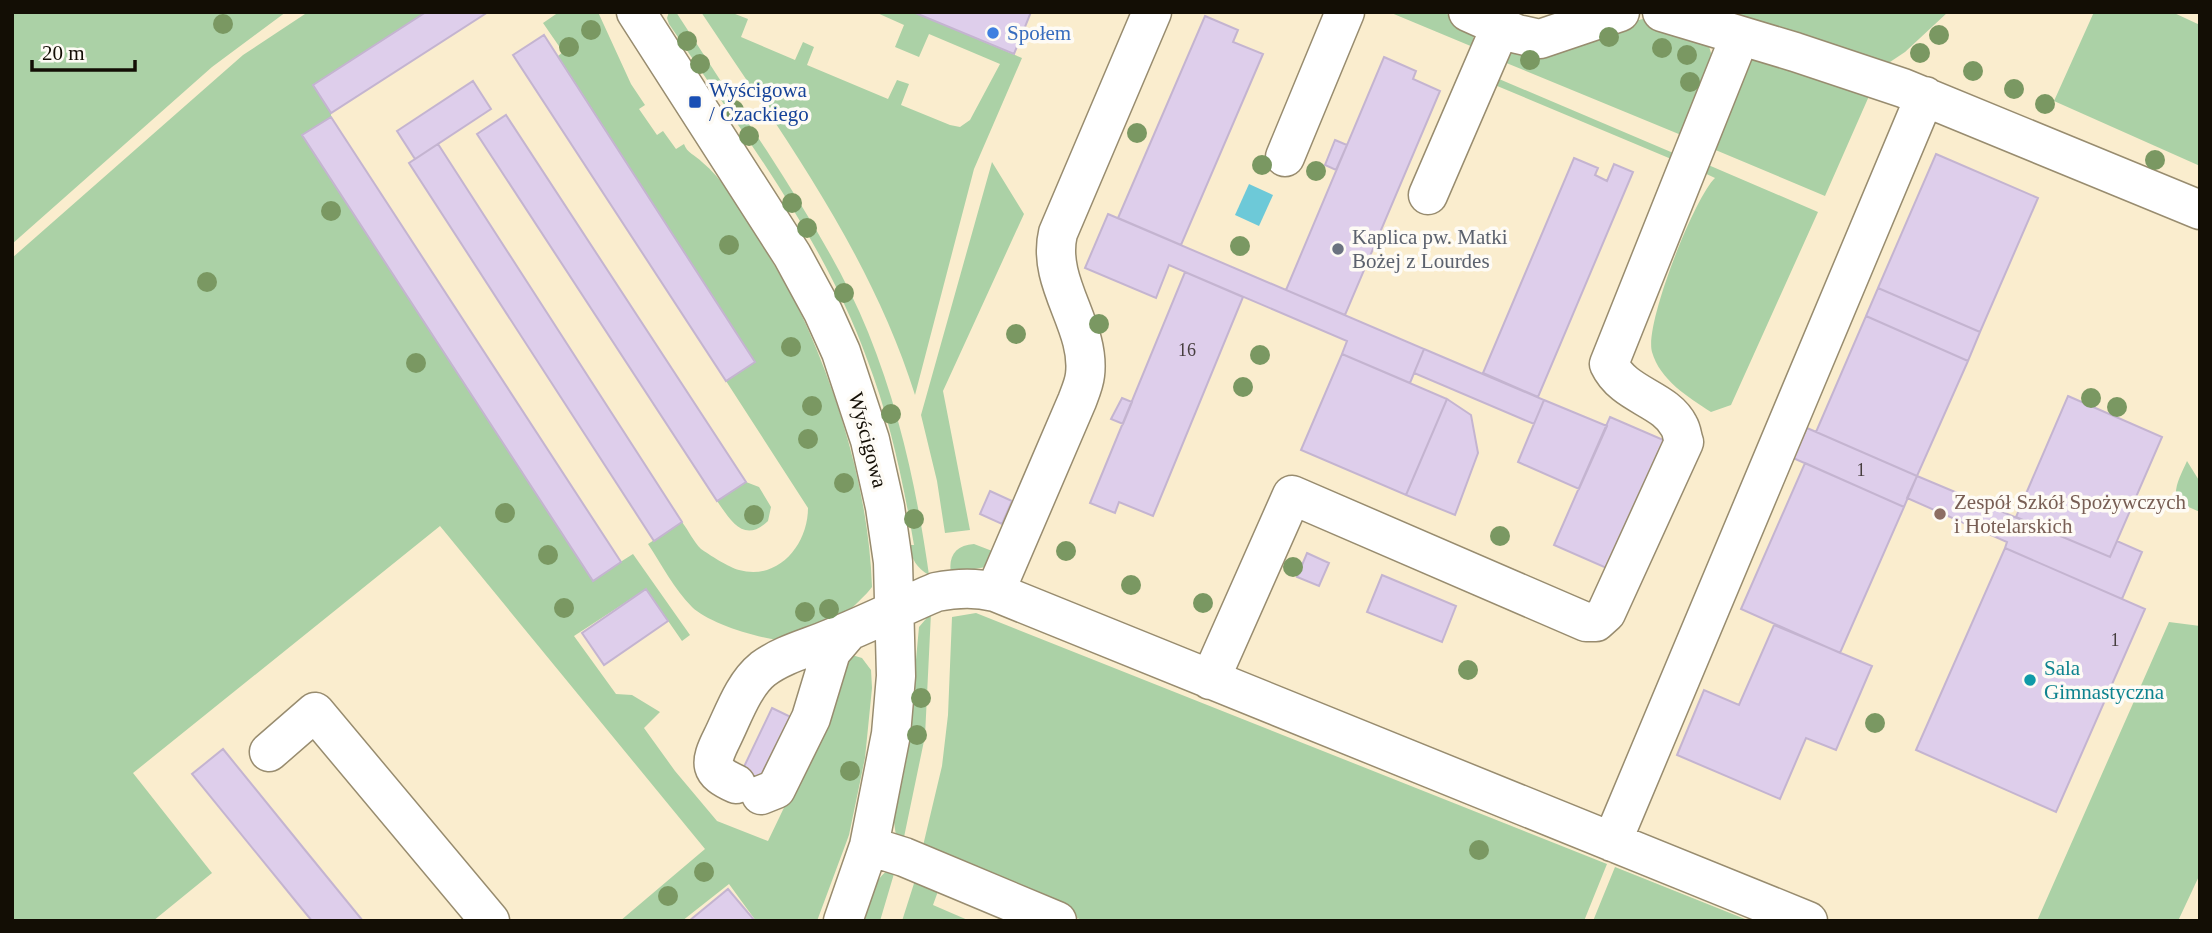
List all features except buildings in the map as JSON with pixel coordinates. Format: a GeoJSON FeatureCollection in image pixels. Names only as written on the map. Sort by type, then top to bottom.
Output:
{"type":"FeatureCollection","features":[{"type":"Feature","properties":{"kind":"street","name":"Wyścigowa"},"geometry":{"type":"LineString","coordinates":[[636,12],[765,210],[823,312],[841,352],[870,440],[885,507],[893,562],[896,676],[891,734],[870,846],[843,921]]}},
{"type":"Feature","properties":{"kind":"street"},"geometry":{"type":"LineString","coordinates":[[995,592],[1067,426],[1085,374],[1085,357],[1080,336],[1056,265],[1054,251],[1058,233],[1152,12]]}},
{"type":"Feature","properties":{"kind":"street"},"geometry":{"type":"LineString","coordinates":[[1285,158],[1345,12]]}},
{"type":"Feature","properties":{"kind":"street"},"geometry":{"type":"LineString","coordinates":[[1428,195],[1484,19],[1530,38],[1540,39],[1620,12]]}},
{"type":"Feature","properties":{"kind":"street"},"geometry":{"type":"LineString","coordinates":[[1662,12],[1877,78],[2200,211]]}},
{"type":"Feature","properties":{"kind":"street"},"geometry":{"type":"LineString","coordinates":[[1210,680],[1292,495],[1586,622],[1596,622],[1606,613],[1684,442],[1680,427],[1673,418],[1624,385],[1609,364],[1740,36]]}},
{"type":"Feature","properties":{"kind":"street"},"geometry":{"type":"LineString","coordinates":[[1612,842],[1925,96]]}},
{"type":"Feature","properties":{"kind":"street"},"geometry":{"type":"LineString","coordinates":[[848,632],[831,652],[811,718],[776,789],[749,789],[721,777],[712,763],[716,749],[748,686],[762,670],[896,609],[948,590],[982,589],[1808,921]]}},
{"type":"Feature","properties":{"kind":"street"},"geometry":{"type":"LineString","coordinates":[[269,752],[315,712],[471,914]]}},
{"type":"Feature","properties":{"kind":"street"},"geometry":{"type":"LineString","coordinates":[[870,846],[904,857],[1057,921]]}},
{"type":"Feature","properties":{"kind":"green space"},"geometry":{"type":"Polygon","coordinates":[[[12,12],[286,12],[212,67],[12,244],[12,12]]]}},
{"type":"Feature","properties":{"kind":"green space"},"geometry":{"type":"Polygon","coordinates":[[[308,12],[426,12],[313,85],[331,117],[303,136],[592,580],[633,554],[690,635],[682,641],[646,589],[574,636],[616,694],[632,695],[660,712],[644,728],[675,771],[717,821],[768,841],[827,718],[833,679],[852,655],[862,658],[871,670],[872,688],[865,758],[849,835],[817,921],[756,921],[729,884],[682,921],[620,921],[705,849],[440,526],[133,773],[212,873],[153,921],[12,921],[12,258],[243,55],[308,12]]]}},
{"type":"Feature","properties":{"kind":"green space"},"geometry":{"type":"Polygon","coordinates":[[[559,12],[598,12],[631,84],[645,105],[639,109],[657,135],[663,131],[676,149],[684,144],[729,192],[788,289],[821,359],[843,423],[860,488],[872,587],[840,618],[804,640],[762,637],[728,627],[701,614],[680,593],[648,544],[682,522],[701,549],[719,561],[739,570],[767,570],[789,557],[797,546],[807,521],[808,508],[726,381],[755,362],[558,56],[563,52],[543,23],[559,12]]]}},
{"type":"Feature","properties":{"kind":"green space"},"geometry":{"type":"Polygon","coordinates":[[[669,12],[676,12],[781,173],[822,239],[858,308],[898,421],[913,482],[929,575],[915,563],[912,555],[909,545],[914,545],[889,427],[849,314],[804,227],[778,185],[669,24],[669,12]]]}},
{"type":"Feature","properties":{"kind":"green space"},"geometry":{"type":"Polygon","coordinates":[[[701,12],[730,12],[748,19],[741,37],[795,60],[803,42],[814,47],[807,65],[888,99],[897,80],[909,84],[901,105],[960,127],[970,120],[1000,64],[929,34],[919,57],[895,47],[904,25],[875,12],[913,12],[1022,58],[974,169],[915,395],[896,343],[849,244],[793,150],[701,12]]]}},
{"type":"Feature","properties":{"kind":"green space"},"geometry":{"type":"Polygon","coordinates":[[[1389,12],[1444,13],[1457,17],[1467,23],[1473,33],[1473,47],[1389,12]]]}},
{"type":"Feature","properties":{"kind":"green space"},"geometry":{"type":"Polygon","coordinates":[[[1705,12],[1948,12],[1905,52],[1881,68],[1705,12]]]}},
{"type":"Feature","properties":{"kind":"green space"},"geometry":{"type":"Polygon","coordinates":[[[2094,12],[2172,12],[2200,25],[2200,166],[2054,101],[2094,12]]]}},
{"type":"Feature","properties":{"kind":"green space"},"geometry":{"type":"Polygon","coordinates":[[[1651,17],[1708,43],[1714,63],[1686,137],[1499,60],[1502,53],[1651,17]]]}},
{"type":"Feature","properties":{"kind":"green space"},"geometry":{"type":"Polygon","coordinates":[[[1748,58],[1873,87],[1825,196],[1706,146],[1748,58]]]}},
{"type":"Feature","properties":{"kind":"green space"},"geometry":{"type":"Polygon","coordinates":[[[1492,76],[1678,155],[1676,161],[1490,83],[1492,76]]]}},
{"type":"Feature","properties":{"kind":"green space"},"geometry":{"type":"Polygon","coordinates":[[[1699,161],[1818,212],[1731,405],[1711,412],[1684,394],[1668,379],[1652,352],[1656,316],[1673,262],[1695,210],[1715,178],[1696,169],[1699,161]]]}},
{"type":"Feature","properties":{"kind":"green space"},"geometry":{"type":"Polygon","coordinates":[[[992,162],[1024,214],[943,391],[970,530],[945,533],[937,481],[921,415],[992,162]]]}},
{"type":"Feature","properties":{"kind":"green space"},"geometry":{"type":"Polygon","coordinates":[[[2187,461],[2200,482],[2200,512],[2177,502],[2177,486],[2187,461]]]}},
{"type":"Feature","properties":{"kind":"green space"},"geometry":{"type":"Polygon","coordinates":[[[746,482],[759,487],[771,507],[768,521],[752,530],[739,527],[717,501],[746,482]]]}},
{"type":"Feature","properties":{"kind":"green space"},"geometry":{"type":"Polygon","coordinates":[[[974,544],[1000,554],[986,567],[951,573],[951,561],[955,552],[974,544]]]}},
{"type":"Feature","properties":{"kind":"green space"},"geometry":{"type":"Polygon","coordinates":[[[931,613],[925,736],[903,842],[896,836],[894,822],[907,757],[919,627],[931,613]]]}},
{"type":"Feature","properties":{"kind":"green space"},"geometry":{"type":"Polygon","coordinates":[[[976,613],[1607,864],[1584,921],[1084,921],[922,850],[942,766],[948,715],[952,617],[976,613]]]}},
{"type":"Feature","properties":{"kind":"green space"},"geometry":{"type":"Polygon","coordinates":[[[2169,622],[2200,626],[2200,874],[2178,921],[2037,921],[2169,622]]]}},
{"type":"Feature","properties":{"kind":"green space"},"geometry":{"type":"Polygon","coordinates":[[[896,867],[880,921],[862,921],[877,881],[888,870],[896,867]]]}},
{"type":"Feature","properties":{"kind":"green space"},"geometry":{"type":"Polygon","coordinates":[[[1615,867],[1750,921],[1593,921],[1615,867]]]}},
{"type":"Feature","properties":{"kind":"green space"},"geometry":{"type":"Polygon","coordinates":[[[917,874],[941,883],[933,905],[970,921],[902,921],[917,874]]]}},
{"type":"Feature","properties":{"kind":"water"},"geometry":{"type":"Polygon","coordinates":[[[1249,184],[1273,195],[1259,226],[1235,215],[1249,184]]]}},
{"type":"Feature","properties":{"kind":"place","name":"Społem"},"geometry":{"type":"Point","coordinates":[993,33]}},
{"type":"Feature","properties":{"kind":"place","name":"Wyścigowa / Czackiego"},"geometry":{"type":"Point","coordinates":[695,102]}},
{"type":"Feature","properties":{"kind":"place","name":"Kaplica pw. Matki Bożej z Lourdes"},"geometry":{"type":"Point","coordinates":[1338,249]}},
{"type":"Feature","properties":{"kind":"place","name":"Zespół Szkół Spożywczych i Hotelarskich"},"geometry":{"type":"Point","coordinates":[1940,514]}},
{"type":"Feature","properties":{"kind":"place","name":"Sala Gimnastyczna"},"geometry":{"type":"Point","coordinates":[2030,680]}}]}
